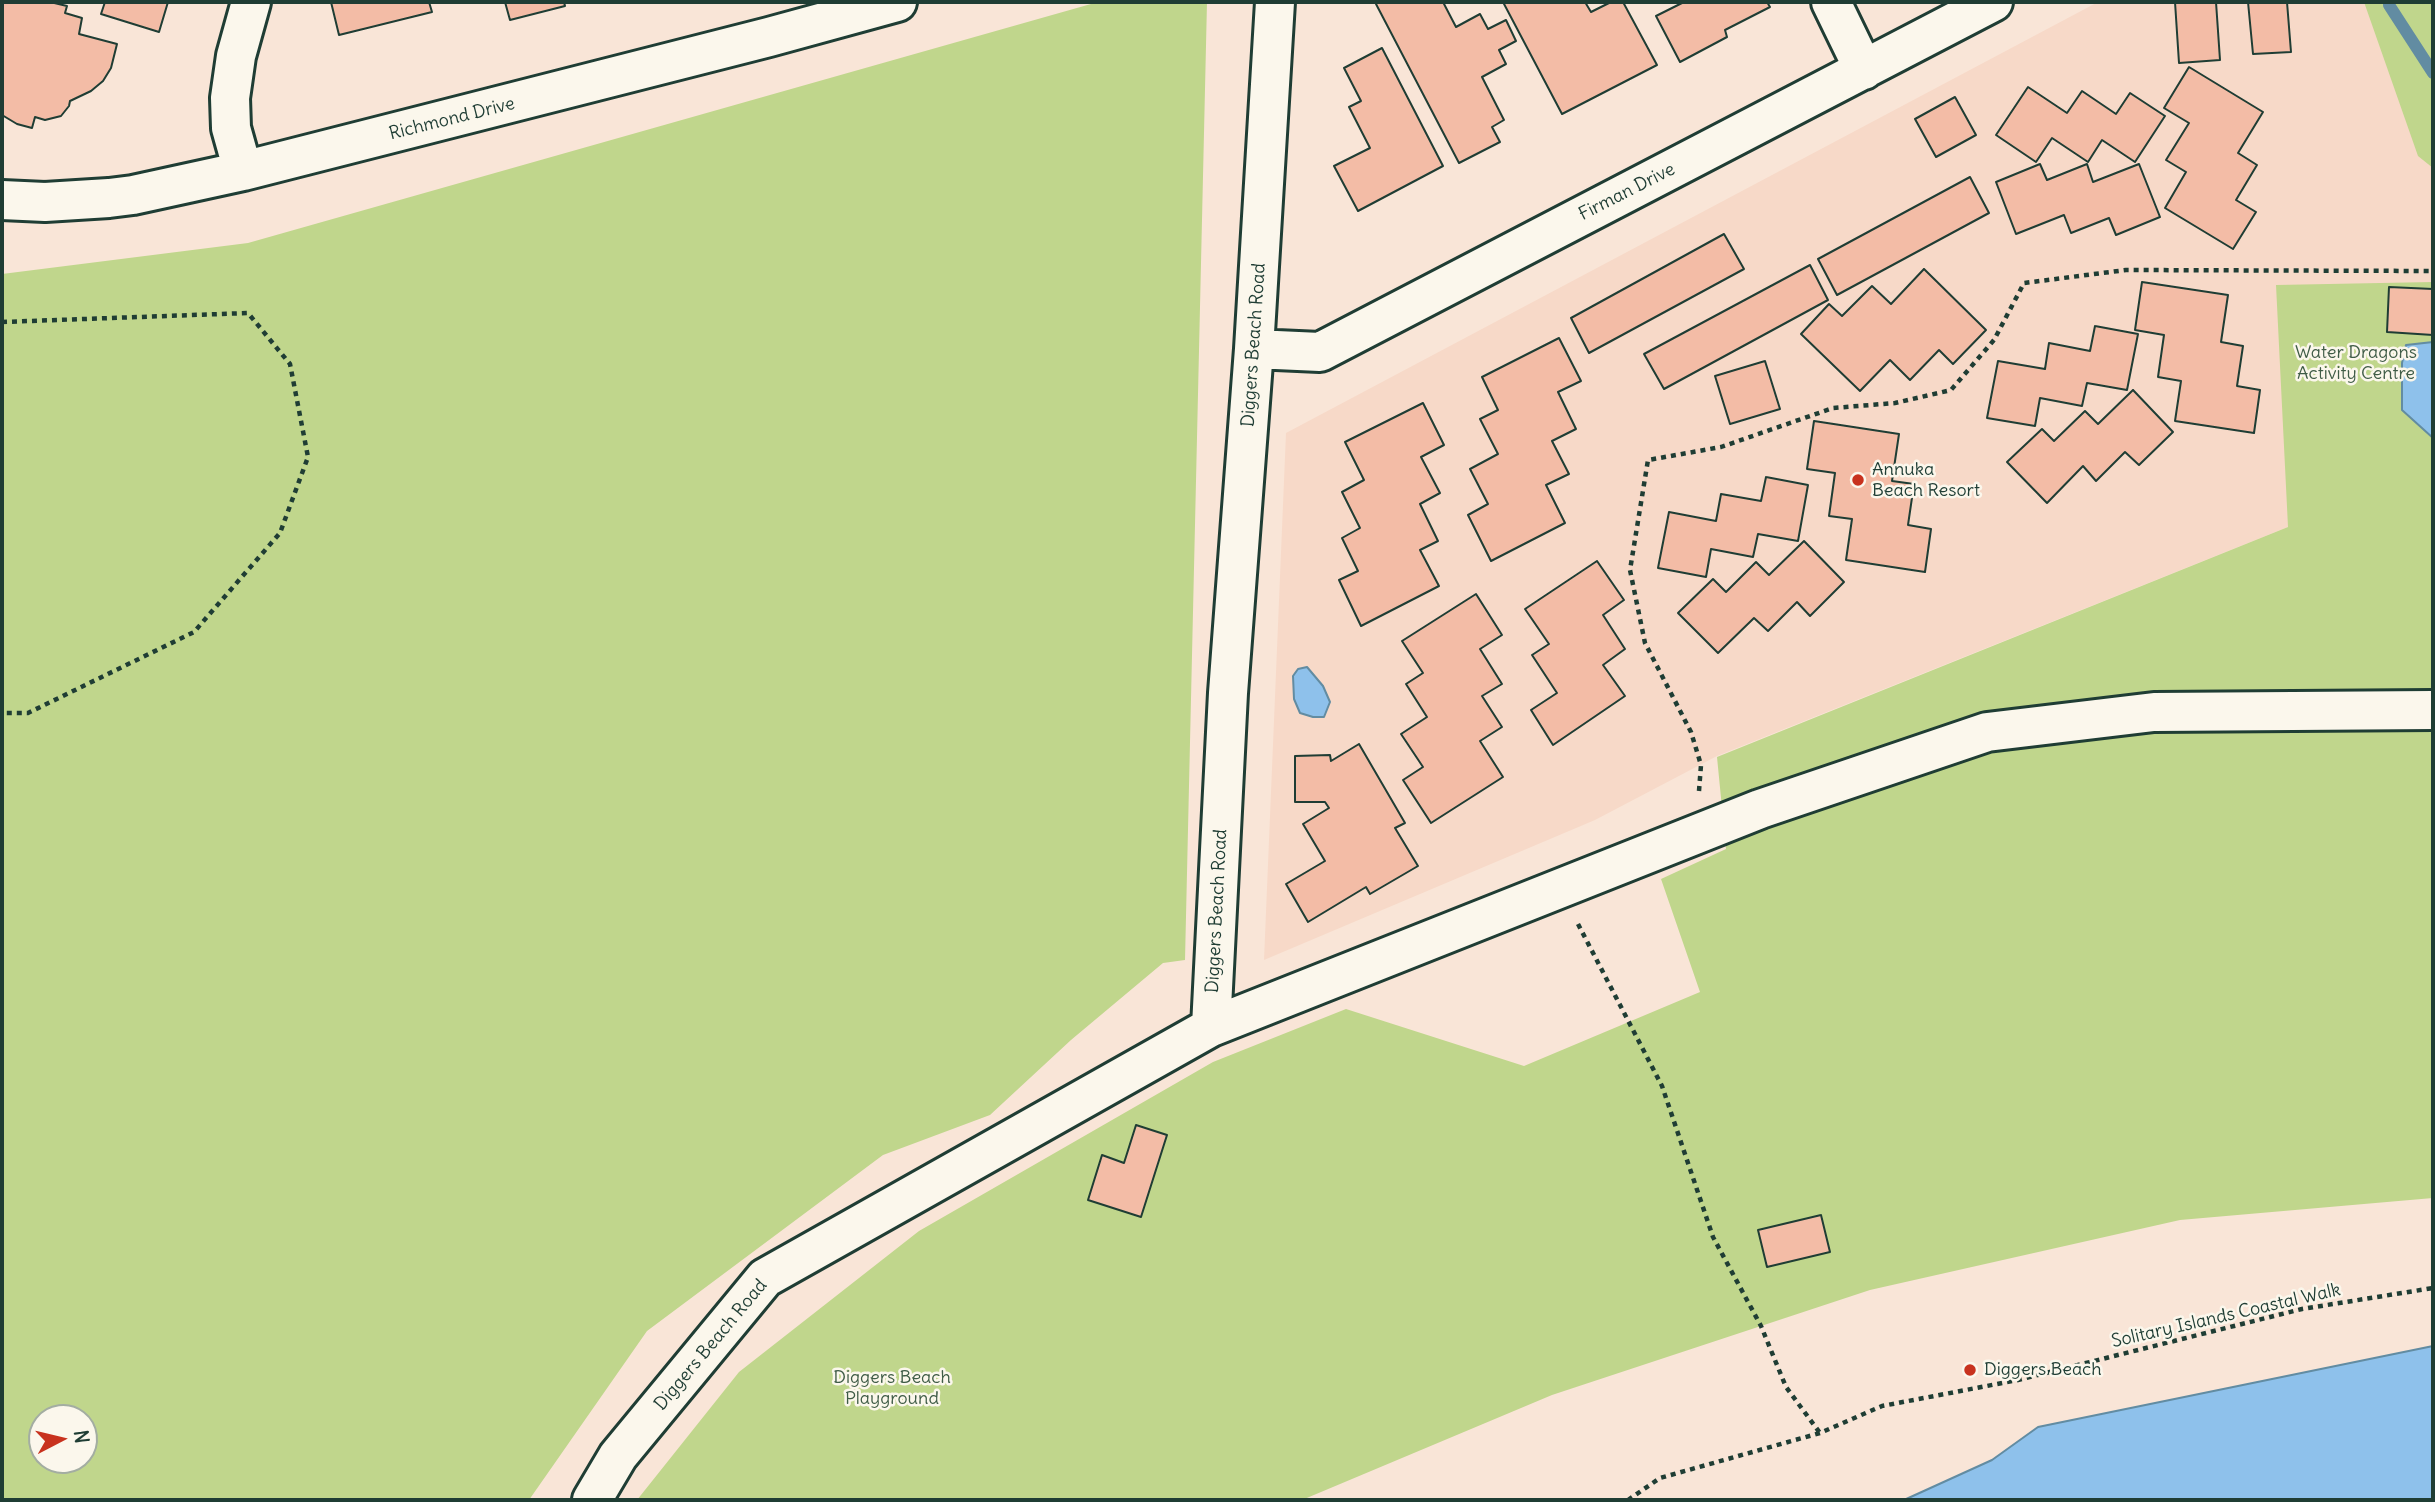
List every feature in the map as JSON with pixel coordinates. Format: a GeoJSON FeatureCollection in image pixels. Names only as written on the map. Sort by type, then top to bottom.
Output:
{"type":"FeatureCollection","features":[{"type":"Feature","properties":{"kind":"street"},"geometry":{"type":"LineString","coordinates":[[243,171],[231,128],[230,98],[236,57],[251,2]]}},
{"type":"Feature","properties":{"kind":"street","name":"Richmond Drive"},"geometry":{"type":"LineString","coordinates":[[2,200],[45,202],[109,198],[243,171],[756,41],[824,11],[897,2]]}},
{"type":"Feature","properties":{"kind":"street","name":"Diggers Beach Road"},"geometry":{"type":"LineString","coordinates":[[592,1500],[618,1456],[765,1278],[1211,1027],[1227,693],[1254,349],[1275,2]]}},
{"type":"Feature","properties":{"kind":"street"},"geometry":{"type":"LineString","coordinates":[[1831,2],[1864,70]]}},
{"type":"Feature","properties":{"kind":"street","name":"Firman Drive"},"geometry":{"type":"LineString","coordinates":[[1254,349],[1320,352],[1993,2]]}},
{"type":"Feature","properties":{"kind":"street"},"geometry":{"type":"LineString","coordinates":[[1211,1027],[1760,809],[1987,732],[2154,712],[2433,710]]}},
{"type":"Feature","properties":{"kind":"path"},"geometry":{"type":"LineString","coordinates":[[1701,765],[1691,733],[1645,643],[1630,570],[1648,460],[1721,447],[1833,408],[1895,404],[1951,390],[1994,340],[2024,283],[2126,270],[2433,271]]}},
{"type":"Feature","properties":{"kind":"path"},"geometry":{"type":"LineString","coordinates":[[2,322],[248,313],[290,364],[309,457],[280,533],[194,632],[28,713],[2,713]]}},
{"type":"Feature","properties":{"kind":"path"},"geometry":{"type":"LineString","coordinates":[[1561,888],[1662,1086],[1713,1237],[1760,1326],[1786,1387],[1820,1433]]}},
{"type":"Feature","properties":{"kind":"path","name":"Solitary Islands Coastal Walk"},"geometry":{"type":"LineString","coordinates":[[1628,1500],[1661,1478],[1820,1433],[1882,1406],[2018,1380],[2302,1310],[2433,1287]]}},
{"type":"Feature","properties":{"kind":"shaded area","name":"Annuka Beach Resort"},"geometry":{"type":"Polygon","coordinates":[[[2098,2],[2433,2],[2433,535],[2288,527],[1717,756],[1595,820],[1264,960],[1286,433],[2098,2]]]}},
{"type":"Feature","properties":{"kind":"green space"},"geometry":{"type":"Polygon","coordinates":[[[1098,2],[1207,2],[1185,960],[1163,963],[1071,1040],[990,1115],[883,1155],[647,1331],[529,1500],[2,1500],[2,274],[248,243],[1098,2]]]}},
{"type":"Feature","properties":{"kind":"green space"},"geometry":{"type":"Polygon","coordinates":[[[2364,2],[2433,2],[2433,168],[2418,156],[2364,2]]]}},
{"type":"Feature","properties":{"kind":"green space"},"geometry":{"type":"Polygon","coordinates":[[[2433,282],[2433,1198],[2180,1220],[1870,1290],[1552,1395],[1302,1500],[637,1500],[739,1372],[919,1231],[1213,1062],[1346,1009],[1524,1066],[1700,992],[1661,879],[1726,849],[1717,757],[2288,527],[2276,285],[2433,282]]]}},
{"type":"Feature","properties":{"kind":"water"},"geometry":{"type":"Polygon","coordinates":[[[2433,342],[2433,438],[2402,410],[2402,363],[2406,345],[2433,342]]]}},
{"type":"Feature","properties":{"kind":"water"},"geometry":{"type":"Polygon","coordinates":[[[1307,667],[1323,686],[1330,702],[1324,717],[1300,713],[1294,699],[1293,676],[1298,669],[1307,667]]]}},
{"type":"Feature","properties":{"kind":"water"},"geometry":{"type":"Polygon","coordinates":[[[2433,1346],[2433,1500],[1904,1500],[1992,1460],[2038,1427],[2433,1346]]]}},
{"type":"Feature","properties":{"kind":"building"},"geometry":{"type":"Polygon","coordinates":[[[2,2],[50,2],[67,6],[65,13],[82,18],[79,34],[117,44],[111,68],[103,81],[91,91],[70,101],[61,116],[45,120],[35,117],[32,128],[17,124],[2,115],[2,2]]]}},
{"type":"Feature","properties":{"kind":"building"},"geometry":{"type":"Polygon","coordinates":[[[105,2],[168,2],[159,32],[101,14],[105,2]]]}},
{"type":"Feature","properties":{"kind":"building"},"geometry":{"type":"Polygon","coordinates":[[[331,2],[429,2],[432,12],[339,35],[331,2]]]}},
{"type":"Feature","properties":{"kind":"building"},"geometry":{"type":"Polygon","coordinates":[[[505,2],[564,2],[565,6],[510,20],[505,2]]]}},
{"type":"Feature","properties":{"kind":"building"},"geometry":{"type":"Polygon","coordinates":[[[1443,2],[1456,27],[1480,14],[1488,29],[1506,20],[1516,41],[1499,50],[1506,64],[1482,77],[1504,120],[1492,127],[1500,142],[1459,163],[1376,4],[1443,2]]]}},
{"type":"Feature","properties":{"kind":"building"},"geometry":{"type":"Polygon","coordinates":[[[1503,2],[1585,2],[1591,12],[1611,2],[1623,2],[1657,65],[1562,114],[1503,2]]]}},
{"type":"Feature","properties":{"kind":"building"},"geometry":{"type":"Polygon","coordinates":[[[1684,2],[1767,2],[1770,7],[1725,30],[1727,37],[1680,62],[1656,16],[1684,2]]]}},
{"type":"Feature","properties":{"kind":"building"},"geometry":{"type":"Polygon","coordinates":[[[2175,2],[2216,2],[2220,60],[2179,63],[2175,2]]]}},
{"type":"Feature","properties":{"kind":"building"},"geometry":{"type":"Polygon","coordinates":[[[2248,2],[2287,2],[2291,52],[2253,54],[2248,2]]]}},
{"type":"Feature","properties":{"kind":"building"},"geometry":{"type":"Polygon","coordinates":[[[1382,48],[1443,166],[1358,211],[1334,166],[1370,148],[1349,107],[1361,101],[1344,68],[1382,48]]]}},
{"type":"Feature","properties":{"kind":"building"},"geometry":{"type":"Polygon","coordinates":[[[2189,67],[2263,112],[2238,153],[2257,165],[2236,200],[2256,212],[2233,249],[2165,208],[2186,172],[2166,160],[2189,123],[2164,108],[2189,67]]]}},
{"type":"Feature","properties":{"kind":"building"},"geometry":{"type":"Polygon","coordinates":[[[2028,87],[2067,113],[2082,91],[2116,114],[2130,93],[2165,116],[2135,162],[2102,140],[2088,162],[2052,138],[2036,162],[1996,135],[2028,87]]]}},
{"type":"Feature","properties":{"kind":"building"},"geometry":{"type":"Polygon","coordinates":[[[1955,97],[1976,135],[1936,157],[1915,119],[1955,97]]]}},
{"type":"Feature","properties":{"kind":"building"},"geometry":{"type":"Polygon","coordinates":[[[2040,164],[2047,180],[2087,164],[2093,182],[2139,164],[2160,217],[2116,235],[2109,218],[2071,233],[2064,215],[2016,234],[1996,182],[2040,164]]]}},
{"type":"Feature","properties":{"kind":"building"},"geometry":{"type":"Polygon","coordinates":[[[1970,177],[1989,213],[1837,295],[1818,259],[1970,177]]]}},
{"type":"Feature","properties":{"kind":"building"},"geometry":{"type":"Polygon","coordinates":[[[1724,234],[1744,269],[1589,353],[1571,318],[1724,234]]]}},
{"type":"Feature","properties":{"kind":"building"},"geometry":{"type":"Polygon","coordinates":[[[1810,265],[1828,300],[1664,389],[1644,354],[1810,265]]]}},
{"type":"Feature","properties":{"kind":"building"},"geometry":{"type":"Polygon","coordinates":[[[1924,269],[1986,330],[1953,364],[1939,350],[1910,380],[1890,360],[1860,391],[1801,334],[1829,304],[1842,316],[1872,286],[1891,304],[1924,269]]]}},
{"type":"Feature","properties":{"kind":"building"},"geometry":{"type":"Polygon","coordinates":[[[2142,282],[2228,295],[2221,342],[2243,346],[2237,386],[2260,390],[2254,433],[2175,421],[2181,381],[2158,377],[2164,335],[2135,330],[2142,282]]]}},
{"type":"Feature","properties":{"kind":"building"},"geometry":{"type":"Polygon","coordinates":[[[2389,287],[2433,289],[2433,335],[2387,332],[2389,287]]]}},
{"type":"Feature","properties":{"kind":"building"},"geometry":{"type":"Polygon","coordinates":[[[2095,326],[2138,334],[2127,390],[2087,383],[2082,406],[2040,398],[2035,426],[1987,418],[1998,361],[2045,369],[2049,343],[2090,351],[2095,326]]]}},
{"type":"Feature","properties":{"kind":"building"},"geometry":{"type":"Polygon","coordinates":[[[1559,338],[1581,381],[1558,392],[1576,429],[1552,441],[1569,474],[1546,485],[1565,523],[1491,561],[1468,515],[1488,504],[1470,469],[1498,454],[1480,419],[1498,410],[1482,377],[1559,338]]]}},
{"type":"Feature","properties":{"kind":"building"},"geometry":{"type":"Polygon","coordinates":[[[1765,361],[1780,409],[1730,424],[1715,376],[1765,361]]]}},
{"type":"Feature","properties":{"kind":"building"},"geometry":{"type":"Polygon","coordinates":[[[2133,390],[2173,432],[2139,465],[2125,452],[2096,481],[2083,466],[2047,503],[2007,462],[2042,429],[2054,441],[2085,411],[2098,424],[2133,390]]]}},
{"type":"Feature","properties":{"kind":"building"},"geometry":{"type":"Polygon","coordinates":[[[1423,403],[1444,445],[1421,457],[1440,493],[1420,504],[1438,541],[1420,550],[1439,586],[1361,626],[1339,580],[1358,571],[1342,538],[1360,528],[1342,492],[1364,480],[1345,442],[1423,403]]]}},
{"type":"Feature","properties":{"kind":"building"},"geometry":{"type":"Polygon","coordinates":[[[1814,421],[1899,434],[1892,481],[1914,484],[1908,525],[1931,529],[1925,572],[1846,560],[1852,519],[1829,516],[1835,473],[1807,469],[1814,421]]]}},
{"type":"Feature","properties":{"kind":"building"},"geometry":{"type":"Polygon","coordinates":[[[1766,477],[1808,485],[1798,541],[1758,534],[1753,557],[1711,549],[1706,577],[1658,568],[1669,512],[1716,521],[1721,494],[1761,501],[1766,477]]]}},
{"type":"Feature","properties":{"kind":"building"},"geometry":{"type":"Polygon","coordinates":[[[1804,541],[1844,582],[1810,616],[1797,602],[1768,631],[1754,618],[1718,653],[1678,613],[1713,579],[1726,592],[1756,562],[1769,575],[1804,541]]]}},
{"type":"Feature","properties":{"kind":"building"},"geometry":{"type":"Polygon","coordinates":[[[1597,561],[1624,600],[1603,615],[1625,649],[1603,665],[1625,696],[1553,745],[1531,710],[1557,693],[1532,655],[1549,644],[1525,609],[1597,561]]]}},
{"type":"Feature","properties":{"kind":"building"},"geometry":{"type":"Polygon","coordinates":[[[1476,594],[1502,635],[1480,649],[1502,684],[1482,696],[1502,727],[1480,741],[1503,777],[1431,823],[1403,780],[1423,767],[1401,734],[1427,717],[1406,684],[1423,673],[1402,641],[1476,594]]]}},
{"type":"Feature","properties":{"kind":"building"},"geometry":{"type":"Polygon","coordinates":[[[1359,744],[1405,823],[1395,828],[1418,866],[1370,894],[1366,887],[1308,922],[1286,884],[1325,861],[1303,824],[1329,808],[1325,802],[1295,802],[1295,756],[1330,755],[1331,761],[1359,744]]]}},
{"type":"Feature","properties":{"kind":"building"},"geometry":{"type":"Polygon","coordinates":[[[1136,1125],[1167,1135],[1141,1217],[1088,1200],[1102,1155],[1124,1163],[1136,1125]]]}},
{"type":"Feature","properties":{"kind":"building"},"geometry":{"type":"Polygon","coordinates":[[[1821,1215],[1830,1252],[1767,1267],[1758,1230],[1821,1215]]]}},
{"type":"Feature","properties":{"kind":"waterway"},"geometry":{"type":"LineString","coordinates":[[2389,2],[2433,73]]}},
{"type":"Feature","properties":{"kind":"place","name":"Annuka Beach Resort"},"geometry":{"type":"Point","coordinates":[1858,480]}},
{"type":"Feature","properties":{"kind":"place","name":"Diggers Beach"},"geometry":{"type":"Point","coordinates":[1970,1370]}},
{"type":"Feature","properties":{"kind":"park label","name":"Water Dragons Activity Centre"},"geometry":{"type":"Point","coordinates":[2356,363]}},
{"type":"Feature","properties":{"kind":"park label","name":"Diggers Beach Playground"},"geometry":{"type":"Point","coordinates":[892,1388]}}]}
